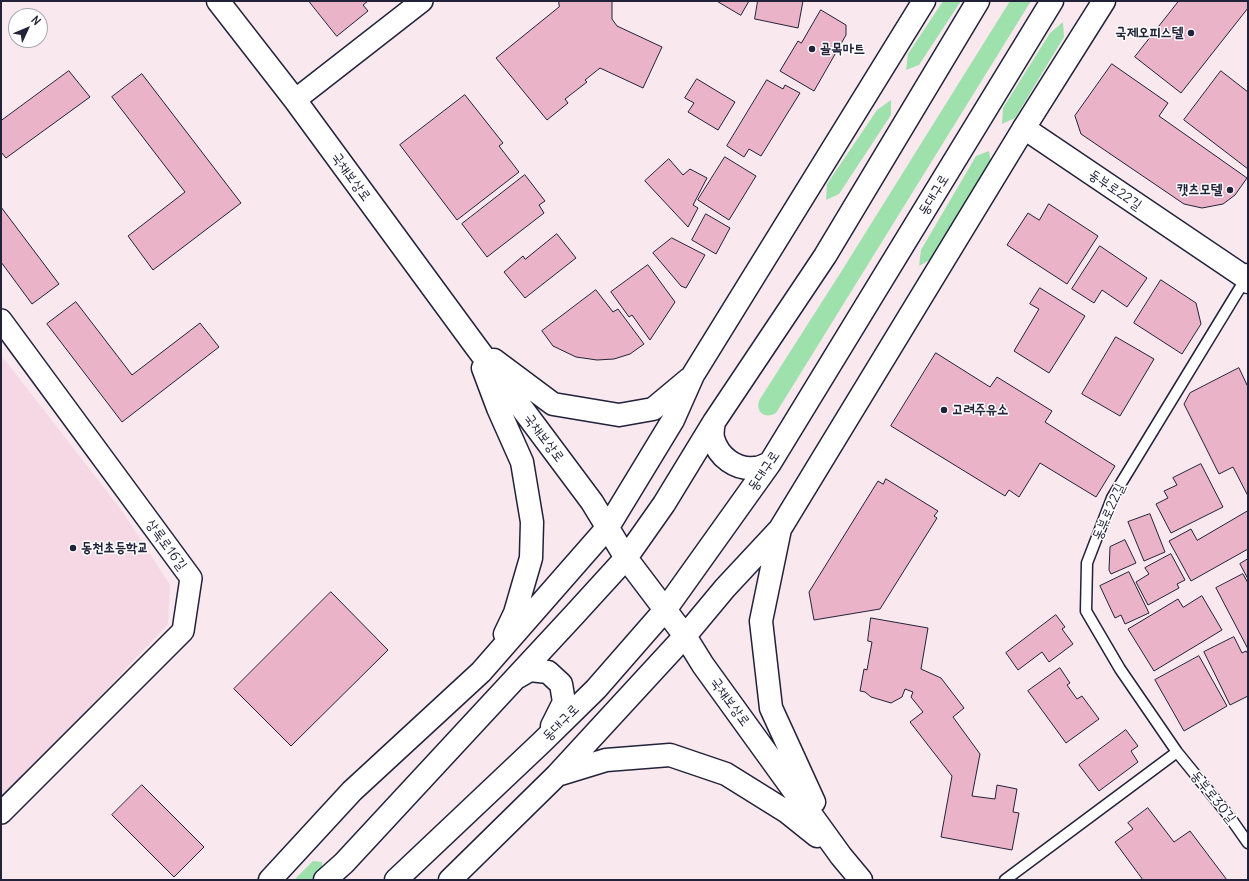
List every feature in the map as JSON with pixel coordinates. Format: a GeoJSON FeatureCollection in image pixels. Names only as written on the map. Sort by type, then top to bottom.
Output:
{"type":"FeatureCollection","features":[{"type":"Feature","properties":{"kind":"main road","name":"국채보상로"},"geometry":{"type":"LineString","coordinates":[[218,1],[295,100],[592,502],[626,558],[685,636],[703,665],[841,856],[861,880]]}},
{"type":"Feature","properties":{"kind":"main road"},"geometry":{"type":"LineString","coordinates":[[270,880],[352,791],[481,672],[608,527],[673,420],[693,375],[924,1]]}},
{"type":"Feature","properties":{"kind":"main road"},"geometry":{"type":"LineString","coordinates":[[325,880],[349,857],[626,558],[664,504],[714,422],[826,256],[978,1]]}},
{"type":"Feature","properties":{"kind":"main road","name":"동대구로"},"geometry":{"type":"LineString","coordinates":[[396,880],[596,689],[665,610],[770,463],[1052,1]]}},
{"type":"Feature","properties":{"kind":"main road"},"geometry":{"type":"LineString","coordinates":[[450,880],[557,775],[685,636],[725,588],[780,529],[1024,128],[1104,1]]}},
{"type":"Feature","properties":{"kind":"main road","name":"동부로22길"},"geometry":{"type":"LineString","coordinates":[[1024,128],[1247,279]]}},
{"type":"Feature","properties":{"kind":"main road"},"geometry":{"type":"LineString","coordinates":[[474,344],[553,404],[619,414],[653,409],[693,375]]}},
{"type":"Feature","properties":{"kind":"main road"},"geometry":{"type":"LineString","coordinates":[[474,344],[498,408],[522,462],[532,522],[531,558],[516,613],[500,644],[481,672]]}},
{"type":"Feature","properties":{"kind":"main road"},"geometry":{"type":"LineString","coordinates":[[714,422],[713,437],[719,451],[728,462],[742,468],[756,468],[770,463]]}},
{"type":"Feature","properties":{"kind":"main road"},"geometry":{"type":"LineString","coordinates":[[780,529],[761,621],[771,708],[807,788],[841,856]]}},
{"type":"Feature","properties":{"kind":"main road"},"geometry":{"type":"LineString","coordinates":[[514,679],[530,670],[548,672],[561,684],[564,702],[542,742]]}},
{"type":"Feature","properties":{"kind":"main road"},"geometry":{"type":"LineString","coordinates":[[557,775],[606,760],[670,755],[726,774],[787,812],[841,856]]}},
{"type":"Feature","properties":{"kind":"street"},"geometry":{"type":"LineString","coordinates":[[295,100],[422,1]]}},
{"type":"Feature","properties":{"kind":"street","name":"상록로16길"},"geometry":{"type":"LineString","coordinates":[[1,320],[191,578],[183,631],[1,813]]}},
{"type":"Feature","properties":{"kind":"lane","name":"동부로22길"},"geometry":{"type":"LineString","coordinates":[[1177,752],[1120,669],[1086,611],[1087,563],[1112,498],[1247,279]]}},
{"type":"Feature","properties":{"kind":"lane","name":"동부로30길"},"geometry":{"type":"LineString","coordinates":[[1177,752],[1229,816],[1248,843]]}},
{"type":"Feature","properties":{"kind":"lane"},"geometry":{"type":"LineString","coordinates":[[1005,880],[1177,752]]}},
{"type":"Feature","properties":{"kind":"shaded area","name":"동천초등학교"},"geometry":{"type":"Polygon","coordinates":[[[1,355],[122,511],[170,585],[168,624],[1,801],[1,355]]]}},
{"type":"Feature","properties":{"kind":"green space"},"geometry":{"type":"Polygon","coordinates":[[[943,1],[961,1],[919,65],[906,70],[908,54],[943,1]]]}},
{"type":"Feature","properties":{"kind":"green space"},"geometry":{"type":"Polygon","coordinates":[[[1010,1],[1031,1],[776,413],[772,415],[765,415],[758,407],[760,399],[1010,1]]]}},
{"type":"Feature","properties":{"kind":"green space"},"geometry":{"type":"Polygon","coordinates":[[[1063,22],[1064,37],[1015,118],[1002,124],[1003,108],[1050,33],[1063,22]]]}},
{"type":"Feature","properties":{"kind":"green space"},"geometry":{"type":"Polygon","coordinates":[[[891,100],[891,115],[839,194],[826,200],[827,184],[877,110],[891,100]]]}},
{"type":"Feature","properties":{"kind":"green space"},"geometry":{"type":"Polygon","coordinates":[[[989,151],[991,163],[933,258],[919,266],[921,250],[976,156],[989,151]]]}},
{"type":"Feature","properties":{"kind":"green space"},"geometry":{"type":"Polygon","coordinates":[[[313,861],[322,862],[322,872],[314,880],[294,880],[313,861]]]}},
{"type":"Feature","properties":{"kind":"building"},"geometry":{"type":"Polygon","coordinates":[[[309,1],[368,1],[363,5],[368,11],[337,36],[309,1]]]}},
{"type":"Feature","properties":{"kind":"building"},"geometry":{"type":"Polygon","coordinates":[[[559,1],[612,1],[612,19],[617,26],[662,47],[643,88],[600,68],[585,80],[587,82],[565,99],[568,103],[547,120],[496,58],[559,7],[559,1]]]}},
{"type":"Feature","properties":{"kind":"building"},"geometry":{"type":"Polygon","coordinates":[[[717,1],[749,1],[741,15],[717,1]]]}},
{"type":"Feature","properties":{"kind":"building"},"geometry":{"type":"Polygon","coordinates":[[[758,1],[803,1],[798,28],[755,19],[758,1]]]}},
{"type":"Feature","properties":{"kind":"building","name":"국제오피스텔"},"geometry":{"type":"Polygon","coordinates":[[[1179,1],[1248,1],[1248,8],[1181,93],[1135,57],[1179,1]]]}},
{"type":"Feature","properties":{"kind":"building"},"geometry":{"type":"Polygon","coordinates":[[[821,10],[846,25],[846,35],[814,91],[780,71],[798,41],[801,43],[821,10]]]}},
{"type":"Feature","properties":{"kind":"building"},"geometry":{"type":"Polygon","coordinates":[[[1112,64],[1168,103],[1159,116],[1247,178],[1235,195],[1223,204],[1202,208],[1184,204],[1081,134],[1075,116],[1112,64]]]}},
{"type":"Feature","properties":{"kind":"building"},"geometry":{"type":"Polygon","coordinates":[[[69,71],[90,97],[6,158],[1,152],[1,121],[69,71]]]}},
{"type":"Feature","properties":{"kind":"building"},"geometry":{"type":"Polygon","coordinates":[[[1221,71],[1248,92],[1248,169],[1184,120],[1221,71]]]}},
{"type":"Feature","properties":{"kind":"building"},"geometry":{"type":"Polygon","coordinates":[[[142,74],[241,203],[153,270],[128,236],[185,192],[112,97],[142,74]]]}},
{"type":"Feature","properties":{"kind":"building"},"geometry":{"type":"Polygon","coordinates":[[[697,79],[735,102],[718,130],[688,112],[694,103],[685,98],[697,79]]]}},
{"type":"Feature","properties":{"kind":"building"},"geometry":{"type":"Polygon","coordinates":[[[767,80],[783,89],[785,85],[800,93],[761,156],[749,149],[744,157],[727,146],[767,80]]]}},
{"type":"Feature","properties":{"kind":"building"},"geometry":{"type":"Polygon","coordinates":[[[465,95],[503,143],[499,146],[519,172],[457,220],[400,145],[465,95]]]}},
{"type":"Feature","properties":{"kind":"building"},"geometry":{"type":"Polygon","coordinates":[[[725,157],[756,176],[729,220],[698,200],[725,157]]]}},
{"type":"Feature","properties":{"kind":"building"},"geometry":{"type":"Polygon","coordinates":[[[669,159],[683,175],[690,169],[707,178],[693,205],[698,208],[688,227],[645,181],[669,159]]]}},
{"type":"Feature","properties":{"kind":"building"},"geometry":{"type":"Polygon","coordinates":[[[525,175],[545,201],[539,205],[544,213],[487,257],[462,224],[525,175]]]}},
{"type":"Feature","properties":{"kind":"building"},"geometry":{"type":"Polygon","coordinates":[[[1049,204],[1098,236],[1067,284],[1007,245],[1028,213],[1039,220],[1049,204]]]}},
{"type":"Feature","properties":{"kind":"building"},"geometry":{"type":"Polygon","coordinates":[[[1,207],[59,284],[32,304],[1,262],[1,207]]]}},
{"type":"Feature","properties":{"kind":"building"},"geometry":{"type":"Polygon","coordinates":[[[706,214],[730,228],[716,254],[692,240],[706,214]]]}},
{"type":"Feature","properties":{"kind":"building"},"geometry":{"type":"Polygon","coordinates":[[[557,234],[576,258],[525,298],[504,272],[523,256],[525,259],[557,234]]]}},
{"type":"Feature","properties":{"kind":"building"},"geometry":{"type":"Polygon","coordinates":[[[672,238],[705,255],[686,288],[681,286],[653,253],[672,238]]]}},
{"type":"Feature","properties":{"kind":"building"},"geometry":{"type":"Polygon","coordinates":[[[1100,246],[1147,278],[1127,307],[1102,290],[1094,303],[1072,289],[1100,246]]]}},
{"type":"Feature","properties":{"kind":"building"},"geometry":{"type":"Polygon","coordinates":[[[648,265],[675,302],[650,340],[632,315],[629,317],[611,292],[648,265]]]}},
{"type":"Feature","properties":{"kind":"building"},"geometry":{"type":"Polygon","coordinates":[[[1161,280],[1196,303],[1201,324],[1182,354],[1134,323],[1161,280]]]}},
{"type":"Feature","properties":{"kind":"building"},"geometry":{"type":"Polygon","coordinates":[[[1040,288],[1085,316],[1049,373],[1014,351],[1039,309],[1030,304],[1040,288]]]}},
{"type":"Feature","properties":{"kind":"building"},"geometry":{"type":"Polygon","coordinates":[[[596,290],[613,312],[618,309],[644,344],[630,354],[614,359],[597,360],[576,357],[553,346],[542,331],[596,290]]]}},
{"type":"Feature","properties":{"kind":"building"},"geometry":{"type":"Polygon","coordinates":[[[76,302],[132,375],[200,323],[219,347],[122,422],[47,324],[76,302]]]}},
{"type":"Feature","properties":{"kind":"building"},"geometry":{"type":"Polygon","coordinates":[[[1116,337],[1154,359],[1120,416],[1082,394],[1116,337]]]}},
{"type":"Feature","properties":{"kind":"building"},"geometry":{"type":"Polygon","coordinates":[[[936,353],[990,387],[997,377],[1052,411],[1045,422],[1115,466],[1096,497],[1040,463],[1019,497],[1009,490],[1005,496],[891,426],[936,353]]]}},
{"type":"Feature","properties":{"kind":"building"},"geometry":{"type":"Polygon","coordinates":[[[1239,368],[1248,387],[1248,496],[1233,467],[1219,474],[1184,404],[1190,393],[1239,368]]]}},
{"type":"Feature","properties":{"kind":"building"},"geometry":{"type":"Polygon","coordinates":[[[1201,464],[1223,507],[1171,533],[1156,504],[1168,498],[1164,491],[1177,485],[1173,478],[1201,464]]]}},
{"type":"Feature","properties":{"kind":"building"},"geometry":{"type":"Polygon","coordinates":[[[886,479],[938,511],[934,516],[937,518],[880,609],[814,620],[809,592],[878,481],[883,484],[886,479]]]}},
{"type":"Feature","properties":{"kind":"building"},"geometry":{"type":"Polygon","coordinates":[[[1248,511],[1248,549],[1191,581],[1169,541],[1191,529],[1197,540],[1248,511]]]}},
{"type":"Feature","properties":{"kind":"building"},"geometry":{"type":"Polygon","coordinates":[[[1150,514],[1165,552],[1144,561],[1128,522],[1150,514]]]}},
{"type":"Feature","properties":{"kind":"building"},"geometry":{"type":"Polygon","coordinates":[[[1125,540],[1136,563],[1111,574],[1109,570],[1110,547],[1125,540]]]}},
{"type":"Feature","properties":{"kind":"building"},"geometry":{"type":"Polygon","coordinates":[[[1171,554],[1185,580],[1177,584],[1179,588],[1148,605],[1136,582],[1149,574],[1145,568],[1171,554]]]}},
{"type":"Feature","properties":{"kind":"building"},"geometry":{"type":"Polygon","coordinates":[[[1248,559],[1248,579],[1240,564],[1248,559]]]}},
{"type":"Feature","properties":{"kind":"building"},"geometry":{"type":"Polygon","coordinates":[[[1129,572],[1149,613],[1125,624],[1121,615],[1115,618],[1100,586],[1129,572]]]}},
{"type":"Feature","properties":{"kind":"building"},"geometry":{"type":"Polygon","coordinates":[[[1243,574],[1248,583],[1248,649],[1216,588],[1243,574]]]}},
{"type":"Feature","properties":{"kind":"building"},"geometry":{"type":"Polygon","coordinates":[[[331,592],[388,650],[291,746],[234,689],[331,592]]]}},
{"type":"Feature","properties":{"kind":"building"},"geometry":{"type":"Polygon","coordinates":[[[1202,596],[1222,630],[1154,671],[1128,629],[1178,599],[1183,607],[1202,596]]]}},
{"type":"Feature","properties":{"kind":"building"},"geometry":{"type":"Polygon","coordinates":[[[1056,615],[1065,627],[1062,629],[1073,644],[1049,662],[1042,652],[1018,670],[1006,653],[1056,615]]]}},
{"type":"Feature","properties":{"kind":"building"},"geometry":{"type":"Polygon","coordinates":[[[871,618],[928,628],[921,669],[941,678],[964,708],[953,717],[980,754],[972,796],[995,799],[997,785],[1017,789],[1013,812],[1019,813],[1012,850],[941,837],[952,776],[910,722],[923,712],[911,697],[913,692],[905,689],[902,697],[891,703],[871,697],[865,692],[860,691],[864,669],[867,670],[872,642],[868,641],[871,618]]]}},
{"type":"Feature","properties":{"kind":"building"},"geometry":{"type":"Polygon","coordinates":[[[1234,637],[1242,653],[1246,651],[1248,654],[1248,696],[1230,705],[1204,652],[1234,637]]]}},
{"type":"Feature","properties":{"kind":"building"},"geometry":{"type":"Polygon","coordinates":[[[1199,656],[1227,706],[1184,731],[1155,680],[1199,656]]]}},
{"type":"Feature","properties":{"kind":"building"},"geometry":{"type":"Polygon","coordinates":[[[1060,668],[1070,683],[1067,685],[1077,699],[1082,696],[1099,719],[1066,743],[1028,691],[1060,668]]]}},
{"type":"Feature","properties":{"kind":"building"},"geometry":{"type":"Polygon","coordinates":[[[1126,730],[1138,746],[1131,751],[1138,762],[1099,791],[1079,765],[1126,730]]]}},
{"type":"Feature","properties":{"kind":"building"},"geometry":{"type":"Polygon","coordinates":[[[142,785],[204,847],[174,877],[112,815],[142,785]]]}},
{"type":"Feature","properties":{"kind":"building"},"geometry":{"type":"Polygon","coordinates":[[[1148,808],[1174,842],[1190,831],[1227,880],[1143,880],[1115,842],[1133,829],[1128,823],[1148,808]]]}},
{"type":"Feature","properties":{"kind":"place","name":"국제오피스텔"},"geometry":{"type":"Point","coordinates":[1191,33]}},
{"type":"Feature","properties":{"kind":"place","name":"골목마트"},"geometry":{"type":"Point","coordinates":[812,49]}},
{"type":"Feature","properties":{"kind":"place","name":"캣츠모텔"},"geometry":{"type":"Point","coordinates":[1230,190]}},
{"type":"Feature","properties":{"kind":"place","name":"고려주유소"},"geometry":{"type":"Point","coordinates":[944,410]}},
{"type":"Feature","properties":{"kind":"place","name":"동천초등학교"},"geometry":{"type":"Point","coordinates":[73,548]}}]}
